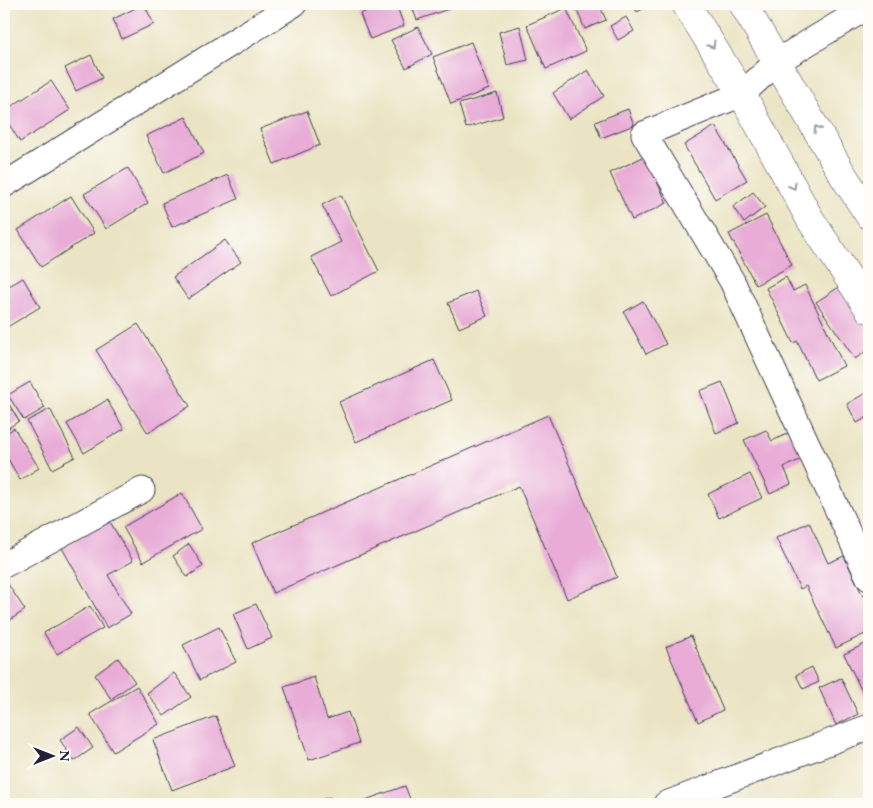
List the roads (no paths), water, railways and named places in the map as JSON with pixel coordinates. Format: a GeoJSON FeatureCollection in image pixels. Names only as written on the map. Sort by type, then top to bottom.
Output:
{"type":"FeatureCollection","features":[{"type":"Feature","properties":{"kind":"main road"},"geometry":{"type":"LineString","coordinates":[[686,4],[742,94],[810,219],[869,309]]}},
{"type":"Feature","properties":{"kind":"main road"},"geometry":{"type":"LineString","coordinates":[[743,4],[843,175],[869,215]]}},
{"type":"Feature","properties":{"kind":"street"},"geometry":{"type":"LineString","coordinates":[[4,185],[294,4]]}},
{"type":"Feature","properties":{"kind":"street"},"geometry":{"type":"LineString","coordinates":[[869,6],[778,61],[742,94],[644,134],[732,281],[869,578]]}},
{"type":"Feature","properties":{"kind":"street"},"geometry":{"type":"LineString","coordinates":[[4,565],[142,490]]}},
{"type":"Feature","properties":{"kind":"street"},"geometry":{"type":"LineString","coordinates":[[666,804],[869,727]]}}]}
